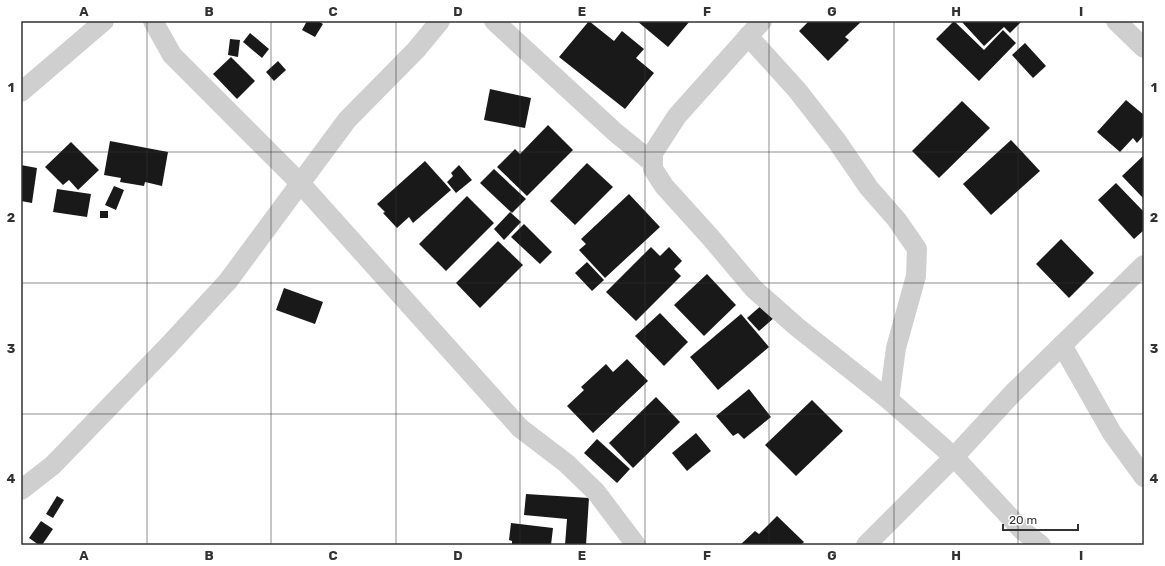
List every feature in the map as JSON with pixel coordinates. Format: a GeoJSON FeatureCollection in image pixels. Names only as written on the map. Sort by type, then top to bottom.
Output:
{"type":"FeatureCollection","features":[{"type":"Feature","properties":{"kind":"street"},"geometry":{"type":"LineString","coordinates":[[21,92],[104,21]]}},
{"type":"Feature","properties":{"kind":"street"},"geometry":{"type":"LineString","coordinates":[[153,21],[172,55],[300,183],[520,428],[566,463],[596,492],[636,545]]}},
{"type":"Feature","properties":{"kind":"street"},"geometry":{"type":"LineString","coordinates":[[21,490],[53,465],[169,345],[228,281],[347,120],[416,50],[440,21]]}},
{"type":"Feature","properties":{"kind":"street"},"geometry":{"type":"LineString","coordinates":[[494,21],[616,133],[653,163]]}},
{"type":"Feature","properties":{"kind":"street"},"geometry":{"type":"LineString","coordinates":[[762,21],[677,116],[653,153],[653,169],[664,186],[754,289],[802,332],[889,400],[954,457],[1022,530],[1041,545]]}},
{"type":"Feature","properties":{"kind":"street"},"geometry":{"type":"LineString","coordinates":[[1116,21],[1144,48]]}},
{"type":"Feature","properties":{"kind":"street"},"geometry":{"type":"LineString","coordinates":[[748,36],[797,90],[836,140],[868,188],[897,220],[917,249],[916,276],[896,348],[889,400]]}},
{"type":"Feature","properties":{"kind":"street"},"geometry":{"type":"LineString","coordinates":[[866,545],[954,457],[1013,393],[1144,265]]}},
{"type":"Feature","properties":{"kind":"street"},"geometry":{"type":"LineString","coordinates":[[1062,345],[1112,433],[1144,477]]}},
{"type":"Feature","properties":{"kind":"building"},"geometry":{"type":"Polygon","coordinates":[[[307,21],[318,21],[323,24],[315,37],[302,30],[307,21]]]}},
{"type":"Feature","properties":{"kind":"building"},"geometry":{"type":"Polygon","coordinates":[[[589,21],[614,41],[622,31],[644,49],[636,58],[654,73],[625,109],[559,57],[589,21]]]}},
{"type":"Feature","properties":{"kind":"building"},"geometry":{"type":"Polygon","coordinates":[[[637,21],[690,21],[668,47],[637,21]]]}},
{"type":"Feature","properties":{"kind":"building"},"geometry":{"type":"Polygon","coordinates":[[[809,21],[862,21],[845,37],[849,40],[828,61],[799,31],[809,21]]]}},
{"type":"Feature","properties":{"kind":"building"},"geometry":{"type":"Polygon","coordinates":[[[954,21],[984,50],[1003,30],[1016,43],[979,81],[936,39],[954,21]]]}},
{"type":"Feature","properties":{"kind":"building"},"geometry":{"type":"Polygon","coordinates":[[[961,21],[1022,21],[1010,33],[1004,27],[984,46],[961,21]]]}},
{"type":"Feature","properties":{"kind":"building"},"geometry":{"type":"Polygon","coordinates":[[[250,33],[269,49],[262,58],[243,42],[250,33]]]}},
{"type":"Feature","properties":{"kind":"building"},"geometry":{"type":"Polygon","coordinates":[[[230,39],[240,40],[238,57],[228,55],[230,39]]]}},
{"type":"Feature","properties":{"kind":"building"},"geometry":{"type":"Polygon","coordinates":[[[1025,43],[1046,66],[1033,78],[1012,55],[1025,43]]]}},
{"type":"Feature","properties":{"kind":"building"},"geometry":{"type":"Polygon","coordinates":[[[231,57],[255,81],[237,99],[213,74],[231,57]]]}},
{"type":"Feature","properties":{"kind":"building"},"geometry":{"type":"Polygon","coordinates":[[[278,61],[286,70],[274,81],[266,72],[278,61]]]}},
{"type":"Feature","properties":{"kind":"building"},"geometry":{"type":"Polygon","coordinates":[[[490,89],[531,98],[525,128],[484,120],[490,89]]]}},
{"type":"Feature","properties":{"kind":"building"},"geometry":{"type":"Polygon","coordinates":[[[1126,100],[1144,115],[1144,135],[1137,143],[1133,138],[1120,152],[1097,132],[1126,100]]]}},
{"type":"Feature","properties":{"kind":"building"},"geometry":{"type":"Polygon","coordinates":[[[962,101],[990,128],[939,178],[912,151],[962,101]]]}},
{"type":"Feature","properties":{"kind":"building"},"geometry":{"type":"Polygon","coordinates":[[[548,125],[573,150],[527,196],[497,167],[515,149],[520,154],[548,125]]]}},
{"type":"Feature","properties":{"kind":"building"},"geometry":{"type":"Polygon","coordinates":[[[1011,140],[1040,171],[991,215],[963,184],[1011,140]]]}},
{"type":"Feature","properties":{"kind":"building"},"geometry":{"type":"Polygon","coordinates":[[[110,141],[168,152],[162,186],[145,182],[144,186],[120,182],[121,178],[104,175],[110,141]]]}},
{"type":"Feature","properties":{"kind":"building"},"geometry":{"type":"Polygon","coordinates":[[[71,142],[99,170],[78,190],[69,180],[63,185],[45,167],[71,142]]]}},
{"type":"Feature","properties":{"kind":"building"},"geometry":{"type":"Polygon","coordinates":[[[1144,155],[1144,199],[1122,176],[1144,155]]]}},
{"type":"Feature","properties":{"kind":"building"},"geometry":{"type":"Polygon","coordinates":[[[425,161],[451,190],[413,223],[409,217],[397,228],[377,204],[425,161]]]}},
{"type":"Feature","properties":{"kind":"building"},"geometry":{"type":"Polygon","coordinates":[[[587,163],[613,187],[575,225],[550,201],[587,163]]]}},
{"type":"Feature","properties":{"kind":"building"},"geometry":{"type":"Polygon","coordinates":[[[21,165],[37,168],[32,203],[21,201],[21,165]]]}},
{"type":"Feature","properties":{"kind":"building"},"geometry":{"type":"Polygon","coordinates":[[[459,165],[472,180],[456,193],[447,182],[453,176],[451,173],[459,165]]]}},
{"type":"Feature","properties":{"kind":"building"},"geometry":{"type":"Polygon","coordinates":[[[494,169],[526,199],[512,213],[480,183],[494,169]]]}},
{"type":"Feature","properties":{"kind":"building"},"geometry":{"type":"Polygon","coordinates":[[[1116,183],[1144,212],[1144,230],[1134,239],[1098,200],[1116,183]]]}},
{"type":"Feature","properties":{"kind":"building"},"geometry":{"type":"Polygon","coordinates":[[[114,186],[124,190],[116,210],[105,205],[114,186]]]}},
{"type":"Feature","properties":{"kind":"building"},"geometry":{"type":"Polygon","coordinates":[[[57,189],[91,194],[87,217],[53,212],[57,189]]]}},
{"type":"Feature","properties":{"kind":"building"},"geometry":{"type":"Polygon","coordinates":[[[629,194],[660,227],[605,278],[579,250],[586,244],[581,239],[629,194]]]}},
{"type":"Feature","properties":{"kind":"building"},"geometry":{"type":"Polygon","coordinates":[[[467,196],[494,223],[446,271],[419,244],[467,196]]]}},
{"type":"Feature","properties":{"kind":"building"},"geometry":{"type":"Polygon","coordinates":[[[100,211],[108,211],[108,218],[100,218],[100,211]]]}},
{"type":"Feature","properties":{"kind":"building"},"geometry":{"type":"Polygon","coordinates":[[[510,212],[521,222],[504,240],[494,229],[510,212]]]}},
{"type":"Feature","properties":{"kind":"building"},"geometry":{"type":"Polygon","coordinates":[[[524,224],[552,252],[540,264],[511,237],[524,224]]]}},
{"type":"Feature","properties":{"kind":"building"},"geometry":{"type":"Polygon","coordinates":[[[1061,239],[1094,273],[1069,298],[1036,264],[1061,239]]]}},
{"type":"Feature","properties":{"kind":"building"},"geometry":{"type":"Polygon","coordinates":[[[498,241],[523,265],[480,308],[456,283],[498,241]]]}},
{"type":"Feature","properties":{"kind":"building"},"geometry":{"type":"Polygon","coordinates":[[[651,247],[660,256],[669,247],[682,261],[674,269],[681,276],[636,321],[606,292],[651,247]]]}},
{"type":"Feature","properties":{"kind":"building"},"geometry":{"type":"Polygon","coordinates":[[[587,262],[604,280],[592,291],[575,273],[587,262]]]}},
{"type":"Feature","properties":{"kind":"building"},"geometry":{"type":"Polygon","coordinates":[[[707,274],[736,305],[704,336],[674,305],[707,274]]]}},
{"type":"Feature","properties":{"kind":"building"},"geometry":{"type":"Polygon","coordinates":[[[284,288],[323,302],[315,324],[276,310],[284,288]]]}},
{"type":"Feature","properties":{"kind":"building"},"geometry":{"type":"Polygon","coordinates":[[[763,304],[775,317],[759,331],[747,318],[763,304]]]}},
{"type":"Feature","properties":{"kind":"building"},"geometry":{"type":"Polygon","coordinates":[[[660,313],[688,342],[664,366],[635,336],[660,313]]]}},
{"type":"Feature","properties":{"kind":"building"},"geometry":{"type":"Polygon","coordinates":[[[741,314],[769,347],[718,390],[690,357],[741,314]]]}},
{"type":"Feature","properties":{"kind":"building"},"geometry":{"type":"Polygon","coordinates":[[[627,359],[648,381],[593,433],[567,406],[584,390],[581,387],[606,364],[613,372],[627,359]]]}},
{"type":"Feature","properties":{"kind":"building"},"geometry":{"type":"Polygon","coordinates":[[[749,389],[771,417],[744,439],[738,433],[733,436],[716,416],[749,389]]]}},
{"type":"Feature","properties":{"kind":"building"},"geometry":{"type":"Polygon","coordinates":[[[656,397],[680,422],[633,468],[609,443],[656,397]]]}},
{"type":"Feature","properties":{"kind":"building"},"geometry":{"type":"Polygon","coordinates":[[[812,400],[843,431],[796,476],[765,445],[812,400]]]}},
{"type":"Feature","properties":{"kind":"building"},"geometry":{"type":"Polygon","coordinates":[[[696,433],[711,451],[687,471],[672,453],[696,433]]]}},
{"type":"Feature","properties":{"kind":"building"},"geometry":{"type":"Polygon","coordinates":[[[597,439],[630,469],[617,483],[584,453],[597,439]]]}},
{"type":"Feature","properties":{"kind":"building"},"geometry":{"type":"Polygon","coordinates":[[[526,494],[589,498],[586,545],[565,545],[567,519],[524,515],[526,494]]]}},
{"type":"Feature","properties":{"kind":"building"},"geometry":{"type":"Polygon","coordinates":[[[57,496],[64,500],[53,518],[46,514],[57,496]]]}},
{"type":"Feature","properties":{"kind":"building"},"geometry":{"type":"Polygon","coordinates":[[[777,516],[804,542],[801,545],[740,545],[755,531],[759,534],[777,516]]]}},
{"type":"Feature","properties":{"kind":"building"},"geometry":{"type":"Polygon","coordinates":[[[41,521],[53,529],[42,545],[39,545],[29,538],[41,521]]]}},
{"type":"Feature","properties":{"kind":"building"},"geometry":{"type":"Polygon","coordinates":[[[511,523],[553,528],[551,545],[512,545],[512,541],[509,540],[511,523]]]}}]}
